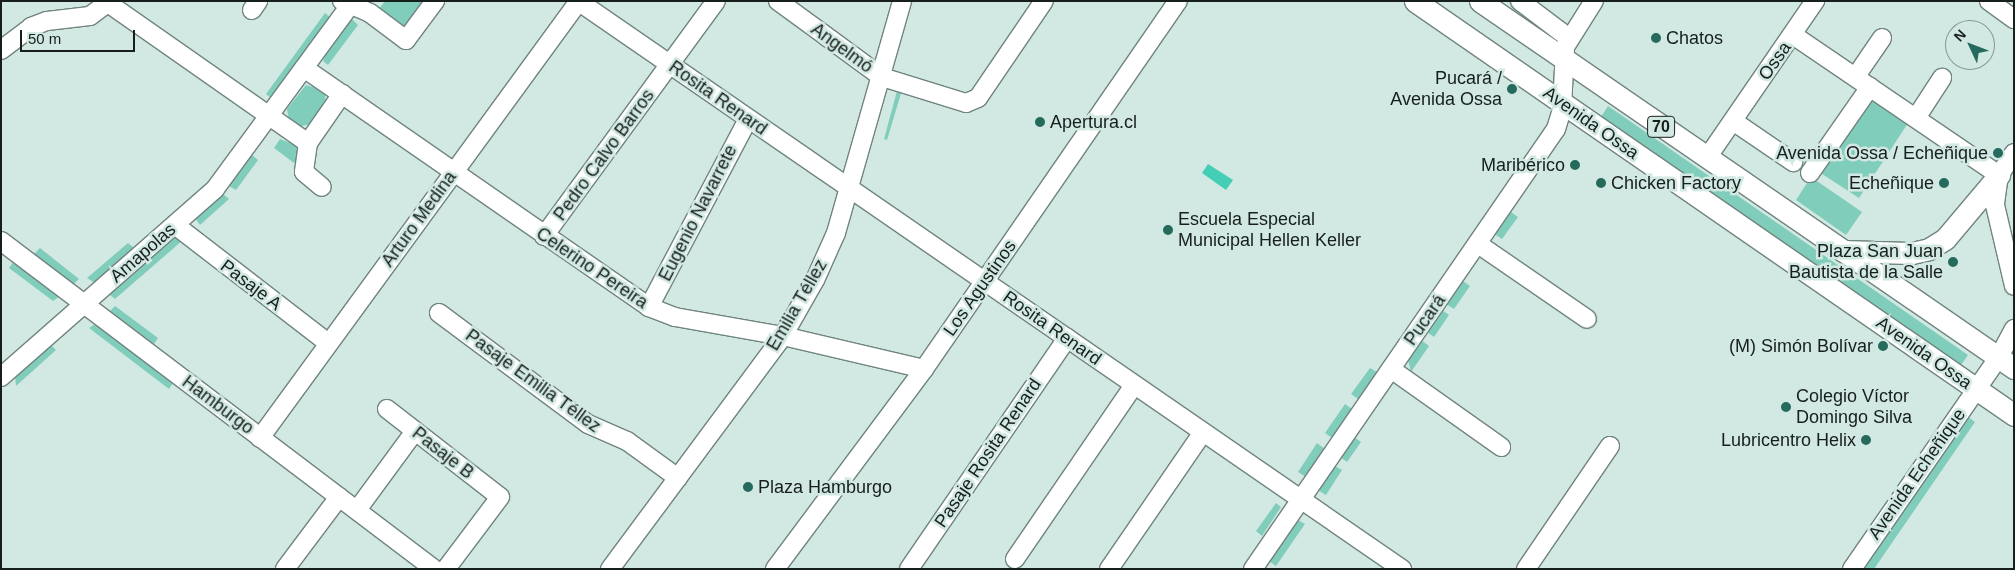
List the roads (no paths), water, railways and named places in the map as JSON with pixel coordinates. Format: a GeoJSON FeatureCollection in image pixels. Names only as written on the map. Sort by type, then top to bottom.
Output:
{"type":"FeatureCollection","features":[{"type":"Feature","properties":{"kind":"main road","name":"Avenida Ossa"},"geometry":{"type":"LineString","coordinates":[[1415,1],[2014,415]]}},
{"type":"Feature","properties":{"kind":"main road","name":"Avenida Ossa"},"geometry":{"type":"LineString","coordinates":[[1480,1],[2006,363]]}},
{"type":"Feature","properties":{"kind":"main road"},"geometry":{"type":"LineString","coordinates":[[1843,250],[1912,253],[1930,249],[1945,239],[1999,175]]}},
{"type":"Feature","properties":{"kind":"street","name":"Amapolas"},"geometry":{"type":"LineString","coordinates":[[1,377],[215,189],[304,68],[348,2],[370,13],[406,40],[435,1]]}},
{"type":"Feature","properties":{"kind":"street","name":"Rosita Renard"},"geometry":{"type":"LineString","coordinates":[[579,1],[1402,569]]}},
{"type":"Feature","properties":{"kind":"street","name":"Arturo Medina"},"geometry":{"type":"LineString","coordinates":[[260,438],[579,1]]}},
{"type":"Feature","properties":{"kind":"street","name":"Pedro Calvo Barros"},"geometry":{"type":"LineString","coordinates":[[544,236],[716,1]]}},
{"type":"Feature","properties":{"kind":"street","name":"Angelmó"},"geometry":{"type":"LineString","coordinates":[[778,1],[882,77],[937,95],[972,102],[978,98],[1044,1]]}},
{"type":"Feature","properties":{"kind":"street","name":"Emilia Téllez"},"geometry":{"type":"LineString","coordinates":[[610,569],[783,336],[815,280],[836,233],[882,77],[902,1]]}},
{"type":"Feature","properties":{"kind":"street","name":"Los Agustinos"},"geometry":{"type":"LineString","coordinates":[[776,569],[924,369],[1178,1]]}},
{"type":"Feature","properties":{"kind":"street"},"geometry":{"type":"LineString","coordinates":[[1520,1],[1569,38]]}},
{"type":"Feature","properties":{"kind":"street","name":"Pucará"},"geometry":{"type":"LineString","coordinates":[[1253,569],[1556,129],[1562,102],[1562,58],[1569,38],[1594,1]]}},
{"type":"Feature","properties":{"kind":"street","name":"Ossa"},"geometry":{"type":"LineString","coordinates":[[1707,158],[1815,1]]}},
{"type":"Feature","properties":{"kind":"street"},"geometry":{"type":"LineString","coordinates":[[1,50],[31,27],[47,21],[90,16],[108,2],[308,143]]}},
{"type":"Feature","properties":{"kind":"street"},"geometry":{"type":"LineString","coordinates":[[1990,2],[2014,19]]}},
{"type":"Feature","properties":{"kind":"street"},"geometry":{"type":"LineString","coordinates":[[1793,35],[1856,76],[1999,175]]}},
{"type":"Feature","properties":{"kind":"street"},"geometry":{"type":"LineString","coordinates":[[1856,76],[1882,38]]}},
{"type":"Feature","properties":{"kind":"street","name":"Celerino Pereira"},"geometry":{"type":"LineString","coordinates":[[304,68],[649,307],[675,317],[783,336],[924,369]]}},
{"type":"Feature","properties":{"kind":"street"},"geometry":{"type":"LineString","coordinates":[[1916,118],[1942,78]]}},
{"type":"Feature","properties":{"kind":"street"},"geometry":{"type":"LineString","coordinates":[[1810,173],[1870,87]]}},
{"type":"Feature","properties":{"kind":"street"},"geometry":{"type":"LineString","coordinates":[[322,187],[304,172],[308,143],[342,94]]}},
{"type":"Feature","properties":{"kind":"street","name":"Eugenio Navarrete"},"geometry":{"type":"LineString","coordinates":[[649,307],[748,119]]}},
{"type":"Feature","properties":{"kind":"street"},"geometry":{"type":"LineString","coordinates":[[1733,121],[1793,162]]}},
{"type":"Feature","properties":{"kind":"street"},"geometry":{"type":"LineString","coordinates":[[2014,153],[1999,175],[1995,205],[2014,286]]}},
{"type":"Feature","properties":{"kind":"street","name":"Pasaje A"},"geometry":{"type":"LineString","coordinates":[[175,225],[328,343]]}},
{"type":"Feature","properties":{"kind":"street","name":"Hamburgo"},"geometry":{"type":"LineString","coordinates":[[1,241],[357,510],[425,566]]}},
{"type":"Feature","properties":{"kind":"street"},"geometry":{"type":"LineString","coordinates":[[1478,244],[1587,319]]}},
{"type":"Feature","properties":{"kind":"street","name":"Pasaje Emilia Téllez"},"geometry":{"type":"LineString","coordinates":[[439,314],[588,424],[627,441],[678,478]]}},
{"type":"Feature","properties":{"kind":"street","name":"Avenida Echeñique"},"geometry":{"type":"LineString","coordinates":[[1852,569],[1976,388],[2006,363],[2014,329]]}},
{"type":"Feature","properties":{"kind":"street","name":"Pasaje Rosita Renard"},"geometry":{"type":"LineString","coordinates":[[909,569],[1067,338]]}},
{"type":"Feature","properties":{"kind":"street"},"geometry":{"type":"LineString","coordinates":[[1391,369],[1501,447]]}},
{"type":"Feature","properties":{"kind":"street"},"geometry":{"type":"LineString","coordinates":[[1014,559],[1134,384]]}},
{"type":"Feature","properties":{"kind":"street","name":"Pasaje B"},"geometry":{"type":"LineString","coordinates":[[387,409],[500,497],[446,569]]}},
{"type":"Feature","properties":{"kind":"street"},"geometry":{"type":"LineString","coordinates":[[357,510],[415,431]]}},
{"type":"Feature","properties":{"kind":"street"},"geometry":{"type":"LineString","coordinates":[[1110,569],[1203,432]]}},
{"type":"Feature","properties":{"kind":"street"},"geometry":{"type":"LineString","coordinates":[[1526,569],[1610,446]]}},
{"type":"Feature","properties":{"kind":"street"},"geometry":{"type":"LineString","coordinates":[[285,569],[339,497]]}},
{"type":"Feature","properties":{"kind":"place","name":"Chatos"},"geometry":{"type":"Point","coordinates":[1656,38]}},
{"type":"Feature","properties":{"kind":"place","name":"Pucará / Avenida Ossa"},"geometry":{"type":"Point","coordinates":[1512,89]}},
{"type":"Feature","properties":{"kind":"place","name":"Apertura.cl"},"geometry":{"type":"Point","coordinates":[1040,122]}},
{"type":"Feature","properties":{"kind":"place","name":"Avenida Ossa / Echeñique"},"geometry":{"type":"Point","coordinates":[1998,153]}},
{"type":"Feature","properties":{"kind":"place","name":"Maribérico"},"geometry":{"type":"Point","coordinates":[1575,165]}},
{"type":"Feature","properties":{"kind":"place","name":"Chicken Factory"},"geometry":{"type":"Point","coordinates":[1601,183]}},
{"type":"Feature","properties":{"kind":"place","name":"Echeñique"},"geometry":{"type":"Point","coordinates":[1944,183]}},
{"type":"Feature","properties":{"kind":"place","name":"Escuela Especial Municipal Hellen Keller"},"geometry":{"type":"Point","coordinates":[1168,230]}},
{"type":"Feature","properties":{"kind":"place","name":"Plaza San Juan Bautista de la Salle"},"geometry":{"type":"Point","coordinates":[1953,262]}},
{"type":"Feature","properties":{"kind":"place","name":"(M) Simón Bolívar"},"geometry":{"type":"Point","coordinates":[1883,346]}},
{"type":"Feature","properties":{"kind":"place","name":"Colegio Víctor Domingo Silva"},"geometry":{"type":"Point","coordinates":[1786,407]}},
{"type":"Feature","properties":{"kind":"place","name":"Lubricentro Helix"},"geometry":{"type":"Point","coordinates":[1866,440]}},
{"type":"Feature","properties":{"kind":"place","name":"Plaza Hamburgo"},"geometry":{"type":"Point","coordinates":[748,487]}}]}
